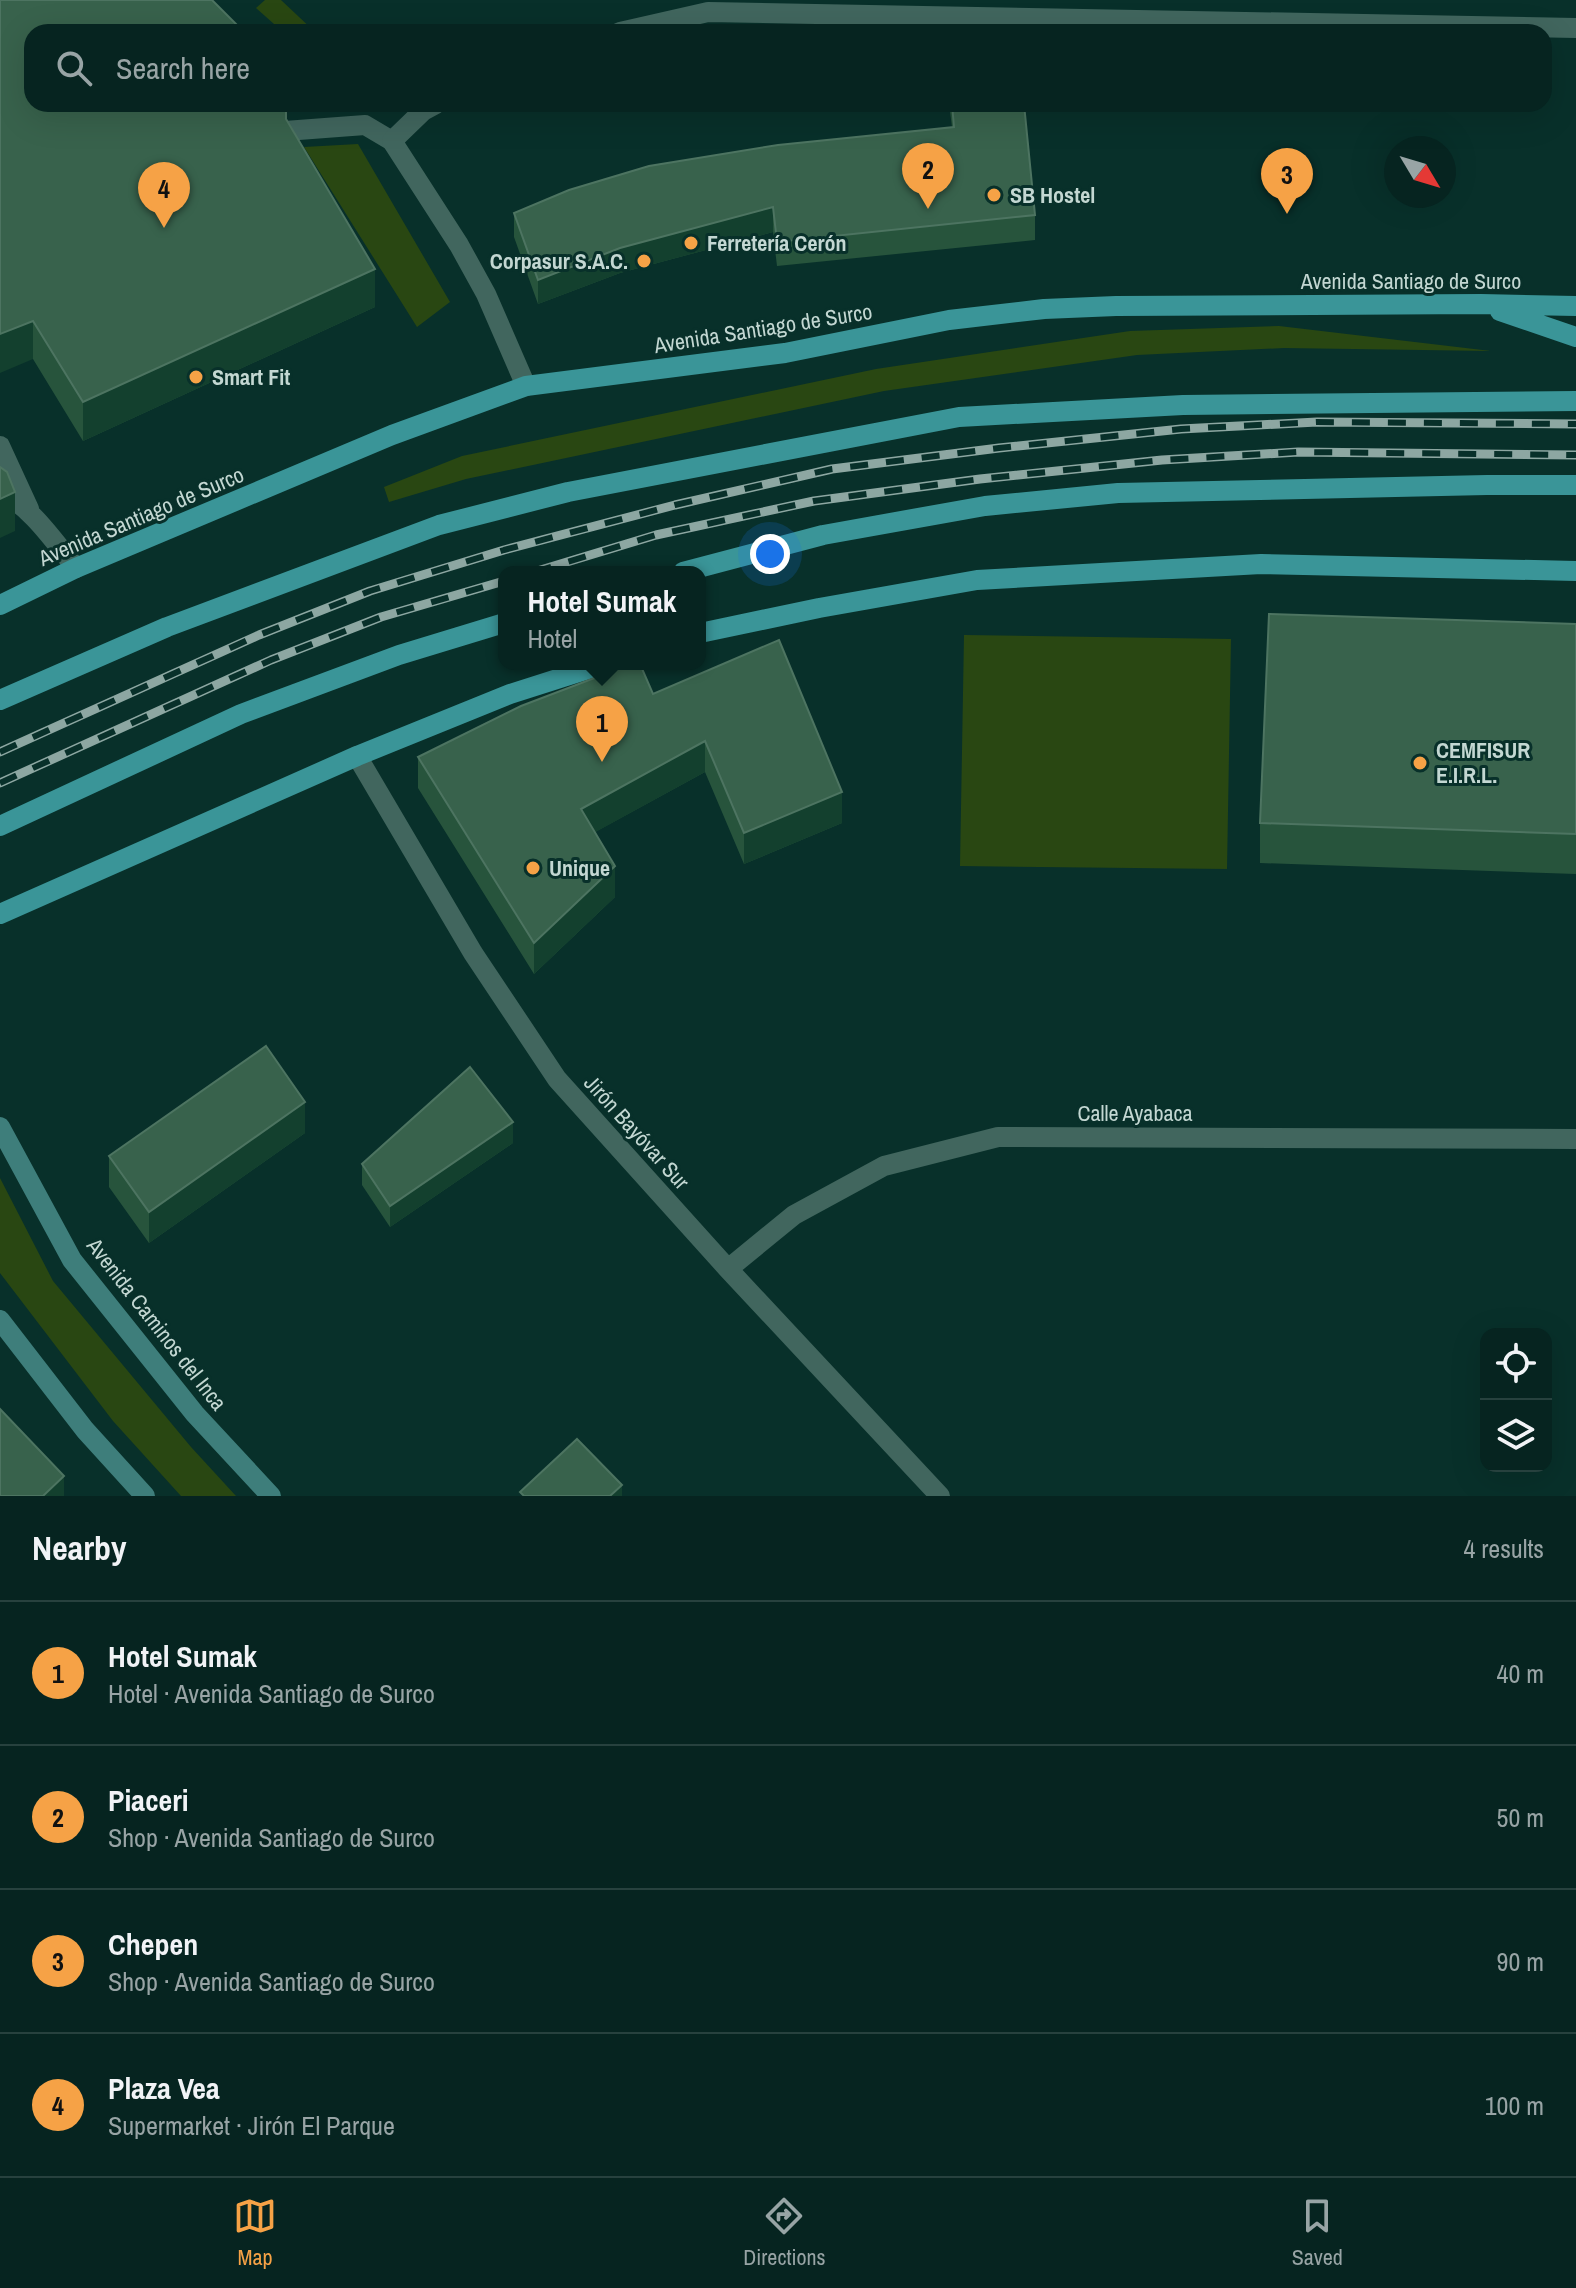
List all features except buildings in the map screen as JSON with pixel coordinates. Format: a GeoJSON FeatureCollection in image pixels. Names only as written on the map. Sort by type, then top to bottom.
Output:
{"type":"FeatureCollection","features":[{"type":"Feature","properties":{"kind":"main road","name":"Avenida Santiago de Surco"},"geometry":{"type":"LineString","coordinates":[[0,605],[76,568],[392,435],[526,386],[785,353],[949,320],[1044,309],[1481,304],[1576,306]]}},
{"type":"Feature","properties":{"kind":"main road"},"geometry":{"type":"LineString","coordinates":[[1481,304],[1576,337]]}},
{"type":"Feature","properties":{"kind":"main road"},"geometry":{"type":"LineString","coordinates":[[0,700],[167,627],[439,525],[568,492],[959,417],[1183,405],[1576,401]]}},
{"type":"Feature","properties":{"kind":"main road"},"geometry":{"type":"LineString","coordinates":[[706,566],[823,535],[985,506],[1089,496],[1576,485]]}},
{"type":"Feature","properties":{"kind":"main road"},"geometry":{"type":"LineString","coordinates":[[706,632],[977,580],[1261,564],[1576,571]]}},
{"type":"Feature","properties":{"kind":"main road"},"geometry":{"type":"LineString","coordinates":[[0,826],[241,714],[399,655],[498,625]]}},
{"type":"Feature","properties":{"kind":"main road"},"geometry":{"type":"LineString","coordinates":[[0,914],[357,756],[510,694],[585,670]]}},
{"type":"Feature","properties":{"kind":"main road","name":"Avenida Caminos del Inca"},"geometry":{"type":"LineString","coordinates":[[0,1127],[72,1260],[195,1414],[271,1496]]}},
{"type":"Feature","properties":{"kind":"main road"},"geometry":{"type":"LineString","coordinates":[[0,1320],[85,1430],[145,1496]]}},
{"type":"Feature","properties":{"kind":"street"},"geometry":{"type":"LineString","coordinates":[[655,24],[708,12],[1359,24]]}},
{"type":"Feature","properties":{"kind":"street"},"geometry":{"type":"LineString","coordinates":[[1552,28],[1576,28]]}},
{"type":"Feature","properties":{"kind":"street"},"geometry":{"type":"LineString","coordinates":[[392,141],[422,112]]}},
{"type":"Feature","properties":{"kind":"street"},"geometry":{"type":"LineString","coordinates":[[285,131],[365,125],[392,141],[459,245],[526,386]]}},
{"type":"Feature","properties":{"kind":"street"},"geometry":{"type":"LineString","coordinates":[[0,446],[30,513]]}},
{"type":"Feature","properties":{"kind":"street"},"geometry":{"type":"LineString","coordinates":[[0,491],[15,499],[30,513],[76,568]]}},
{"type":"Feature","properties":{"kind":"street","name":"Jirón Bayóvar Sur"},"geometry":{"type":"LineString","coordinates":[[357,756],[473,953],[557,1079],[728,1269],[940,1496]]}},
{"type":"Feature","properties":{"kind":"street","name":"Calle Ayabaca"},"geometry":{"type":"LineString","coordinates":[[728,1269],[794,1215],[884,1166],[998,1137],[1576,1139]]}},
{"type":"Feature","properties":{"kind":"green space"},"geometry":{"type":"Polygon","coordinates":[[[265,0],[281,0],[306,24],[274,24],[256,8],[265,0]]]}},
{"type":"Feature","properties":{"kind":"green space"},"geometry":{"type":"Polygon","coordinates":[[[358,144],[450,302],[417,327],[304,147],[358,144]]]}},
{"type":"Feature","properties":{"kind":"green space"},"geometry":{"type":"Polygon","coordinates":[[[1279,326],[1491,351],[1284,348],[1137,355],[884,391],[466,479],[389,502],[384,487],[462,456],[876,369],[1130,331],[1279,326]]]}},
{"type":"Feature","properties":{"kind":"green space"},"geometry":{"type":"Polygon","coordinates":[[[964,635],[1231,639],[1227,869],[960,866],[964,635]]]}},
{"type":"Feature","properties":{"kind":"green space"},"geometry":{"type":"Polygon","coordinates":[[[0,1178],[53,1281],[191,1447],[236,1496],[181,1496],[113,1421],[0,1273],[0,1178]]]}},
{"type":"Feature","properties":{"kind":"railway"},"geometry":{"type":"LineString","coordinates":[[0,752],[259,635],[370,591],[504,550],[675,505],[832,469],[1181,429],[1317,422],[1576,424]]}},
{"type":"Feature","properties":{"kind":"railway"},"geometry":{"type":"LineString","coordinates":[[554,566],[656,535],[814,501],[980,479],[1162,460],[1298,452],[1576,455]]}},
{"type":"Feature","properties":{"kind":"railway"},"geometry":{"type":"LineString","coordinates":[[0,783],[271,660],[381,617],[498,583]]}},
{"type":"Feature","properties":{"kind":"place","name":"SB Hostel"},"geometry":{"type":"Point","coordinates":[994,195]}},
{"type":"Feature","properties":{"kind":"place","name":"Piaceri"},"geometry":{"type":"Point","coordinates":[928,209]}},
{"type":"Feature","properties":{"kind":"place","name":"Chepen"},"geometry":{"type":"Point","coordinates":[1287,214]}},
{"type":"Feature","properties":{"kind":"place","name":"Plaza Vea"},"geometry":{"type":"Point","coordinates":[164,228]}},
{"type":"Feature","properties":{"kind":"place","name":"Ferretería Cerón"},"geometry":{"type":"Point","coordinates":[691,243]}},
{"type":"Feature","properties":{"kind":"place","name":"Corpasur S.A.C."},"geometry":{"type":"Point","coordinates":[644,261]}},
{"type":"Feature","properties":{"kind":"place","name":"Smart Fit"},"geometry":{"type":"Point","coordinates":[196,377]}},
{"type":"Feature","properties":{"kind":"place","name":"Hotel Sumak"},"geometry":{"type":"Point","coordinates":[602,762]}},
{"type":"Feature","properties":{"kind":"place","name":"CEMFISUR E.I.R.L."},"geometry":{"type":"Point","coordinates":[1420,763]}},
{"type":"Feature","properties":{"kind":"place","name":"Unique"},"geometry":{"type":"Point","coordinates":[533,868]}}]}
